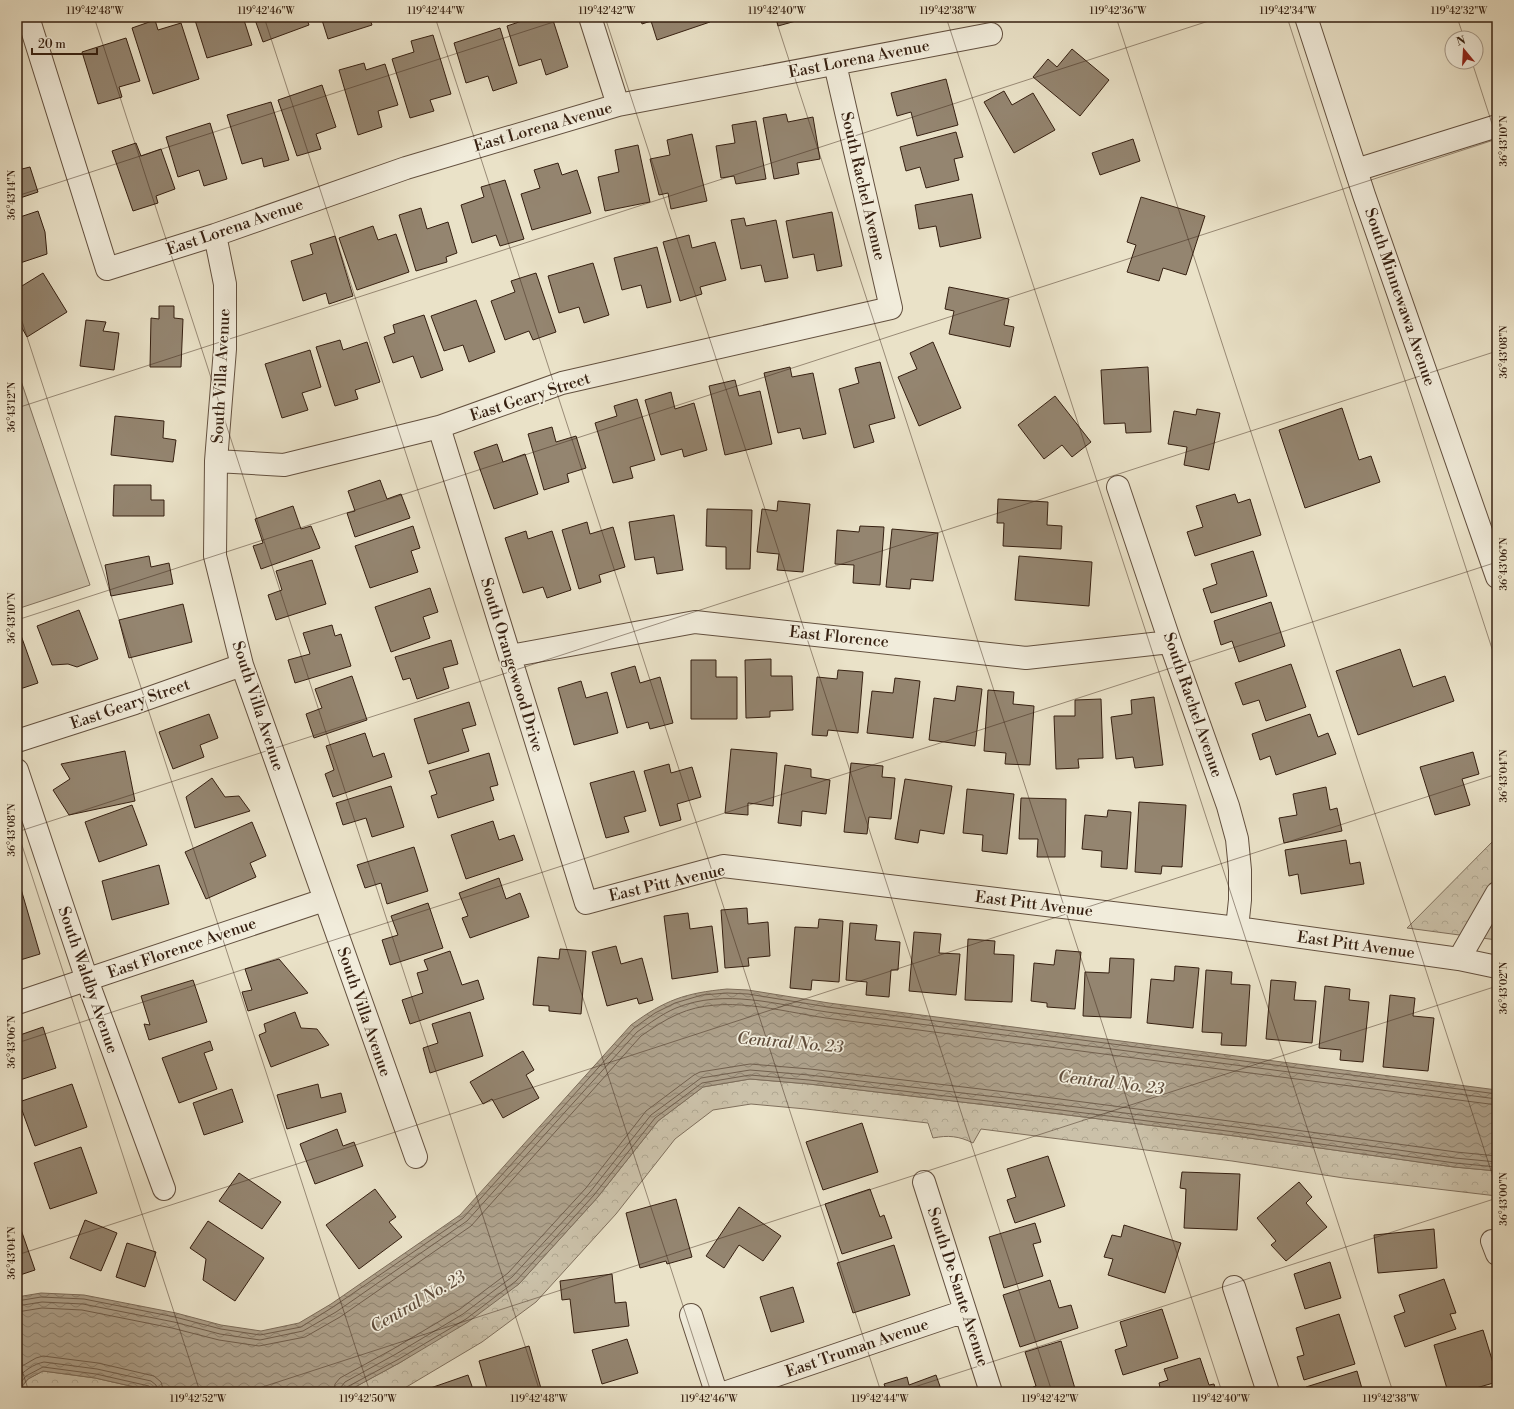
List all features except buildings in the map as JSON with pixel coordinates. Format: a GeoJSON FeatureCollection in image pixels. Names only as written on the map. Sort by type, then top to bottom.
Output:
{"type":"FeatureCollection","features":[{"type":"Feature","properties":{"kind":"street","name":"East Lorena Avenue"},"geometry":{"type":"LineString","coordinates":[[28,17],[107,269],[215,235],[406,168],[618,105],[991,34]]}},
{"type":"Feature","properties":{"kind":"street"},"geometry":{"type":"LineString","coordinates":[[590,17],[618,105]]}},
{"type":"Feature","properties":{"kind":"street","name":"South Minnewawa Avenue"},"geometry":{"type":"LineString","coordinates":[[1306,17],[1356,170],[1497,577]]}},
{"type":"Feature","properties":{"kind":"street","name":"South Rachel Avenue"},"geometry":{"type":"LineString","coordinates":[[834,64],[891,308]]}},
{"type":"Feature","properties":{"kind":"street"},"geometry":{"type":"LineString","coordinates":[[1356,170],[1497,126]]}},
{"type":"Feature","properties":{"kind":"street","name":"South Villa Avenue"},"geometry":{"type":"LineString","coordinates":[[215,235],[225,284],[225,349],[216,461],[215,556],[242,665],[416,1158]]}},
{"type":"Feature","properties":{"kind":"street","name":"East Geary Street"},"geometry":{"type":"LineString","coordinates":[[216,461],[284,465],[439,426],[562,383],[891,308]]}},
{"type":"Feature","properties":{"kind":"street","name":"South Orangewood Drive"},"geometry":{"type":"LineString","coordinates":[[439,426],[586,902]]}},
{"type":"Feature","properties":{"kind":"street","name":"South Rachel Avenue"},"geometry":{"type":"LineString","coordinates":[[1118,487],[1170,642],[1228,806],[1237,839],[1240,885],[1237,928]]}},
{"type":"Feature","properties":{"kind":"street","name":"East Florence"},"geometry":{"type":"LineString","coordinates":[[510,656],[695,622],[1026,658],[1170,642]]}},
{"type":"Feature","properties":{"kind":"street","name":"East Geary Street"},"geometry":{"type":"LineString","coordinates":[[17,741],[135,703],[242,665]]}},
{"type":"Feature","properties":{"kind":"street","name":"South Waldby Avenue"},"geometry":{"type":"LineString","coordinates":[[17,770],[87,980],[164,1189]]}},
{"type":"Feature","properties":{"kind":"street","name":"East Pitt Avenue"},"geometry":{"type":"LineString","coordinates":[[586,902],[723,866],[1237,928],[1459,959],[1491,965]]}},
{"type":"Feature","properties":{"kind":"street"},"geometry":{"type":"LineString","coordinates":[[1459,959],[1497,893]]}},
{"type":"Feature","properties":{"kind":"street","name":"East Florence Avenue"},"geometry":{"type":"LineString","coordinates":[[17,1003],[324,900]]}},
{"type":"Feature","properties":{"kind":"street","name":"South De Sante Avenue"},"geometry":{"type":"LineString","coordinates":[[924,1182],[991,1392]]}},
{"type":"Feature","properties":{"kind":"street"},"geometry":{"type":"LineString","coordinates":[[1234,1287],[1268,1392]]}},
{"type":"Feature","properties":{"kind":"street","name":"East Truman Avenue"},"geometry":{"type":"LineString","coordinates":[[727,1392],[965,1311]]}},
{"type":"Feature","properties":{"kind":"street"},"geometry":{"type":"LineString","coordinates":[[691,1315],[716,1392]]}},
{"type":"Feature","properties":{"kind":"green space"},"geometry":{"type":"Polygon","coordinates":[[[17,369],[90,585],[17,609],[17,369]]]}},
{"type":"Feature","properties":{"kind":"green space"},"geometry":{"type":"Polygon","coordinates":[[[1497,837],[1497,940],[1407,928],[1497,837]]]}},
{"type":"Feature","properties":{"kind":"green space"},"geometry":{"type":"Polygon","coordinates":[[[750,1079],[809,1084],[1004,1107],[1235,1136],[1454,1167],[1497,1171],[1497,1196],[1344,1178],[1232,1161],[981,1129],[973,1143],[953,1137],[933,1138],[928,1123],[806,1109],[751,1104],[713,1110],[675,1139],[616,1214],[536,1302],[482,1342],[398,1392],[346,1392],[401,1362],[519,1284],[597,1198],[658,1121],[703,1087],[750,1079]]]}},
{"type":"Feature","properties":{"kind":"green space"},"geometry":{"type":"Polygon","coordinates":[[[43,1371],[95,1378],[157,1392],[18,1392],[28,1379],[43,1371]]]}},
{"type":"Feature","properties":{"kind":"water","name":"Central No. 23"},"geometry":{"type":"Polygon","coordinates":[[[727,989],[748,990],[829,1003],[1497,1090],[1497,1171],[1454,1167],[1235,1136],[1004,1107],[809,1084],[750,1079],[703,1087],[658,1121],[597,1198],[519,1284],[468,1322],[401,1362],[346,1392],[157,1392],[95,1378],[43,1371],[28,1379],[17,1392],[17,1297],[41,1293],[84,1295],[176,1313],[221,1325],[261,1331],[299,1323],[331,1304],[460,1215],[631,1025],[654,1009],[676,999],[699,993],[727,989]]]}}]}
